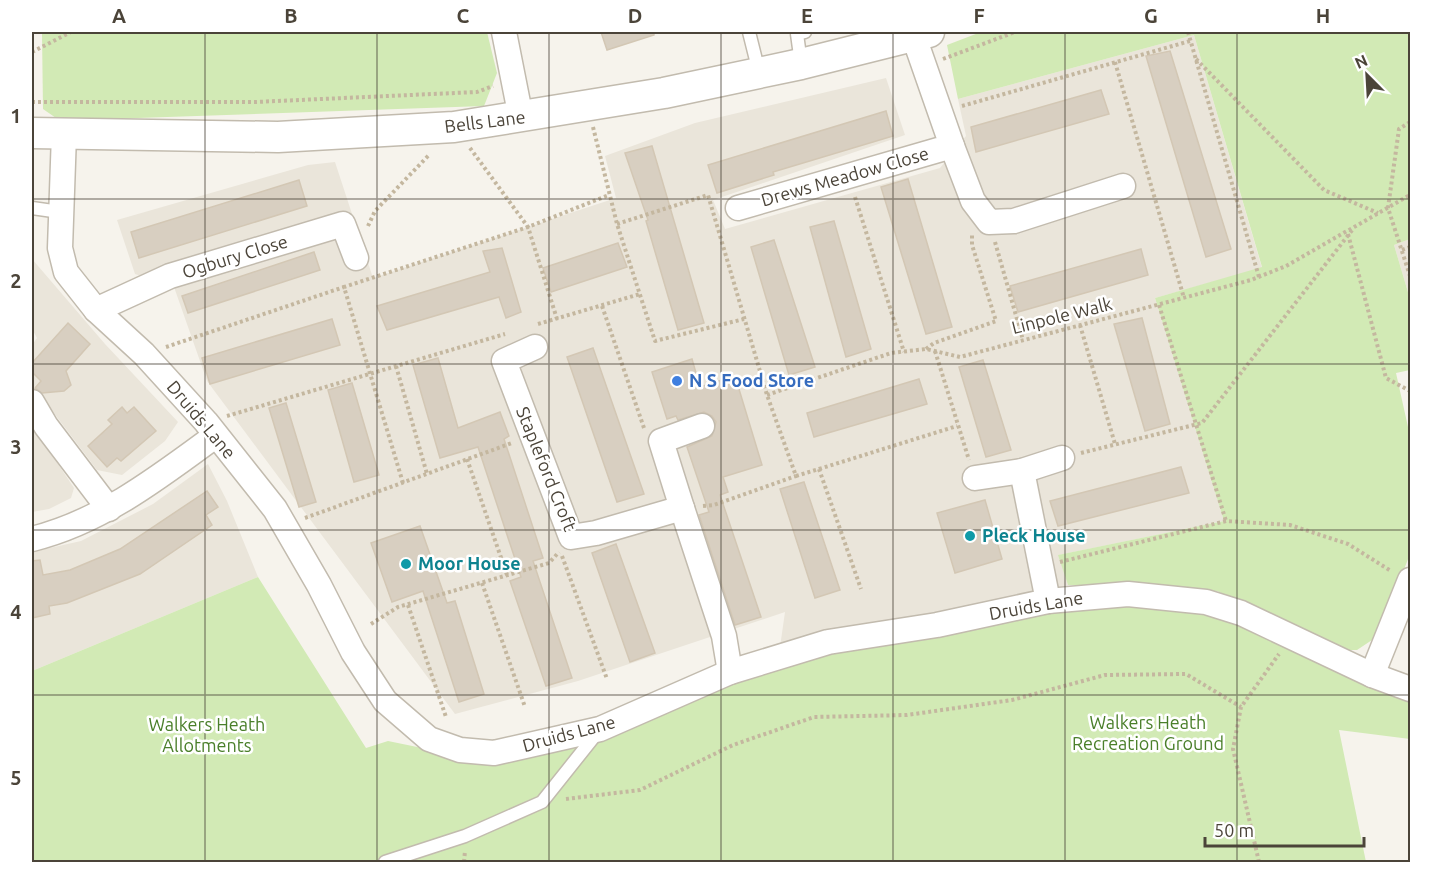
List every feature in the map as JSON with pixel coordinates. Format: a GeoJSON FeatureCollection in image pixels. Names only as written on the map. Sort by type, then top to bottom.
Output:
{"type":"FeatureCollection","features":[{"type":"Feature","properties":{"kind":"street"},"geometry":{"type":"LineString","coordinates":[[504,32],[521,118]]}},
{"type":"Feature","properties":{"kind":"street","name":"Bells Lane"},"geometry":{"type":"LineString","coordinates":[[32,133],[278,137],[454,127],[589,107],[760,73],[921,34]]}},
{"type":"Feature","properties":{"kind":"street","name":"Drews Meadow Close"},"geometry":{"type":"LineString","coordinates":[[921,34],[925,66],[952,146],[973,201],[990,222]]}},
{"type":"Feature","properties":{"kind":"street","name":"Druids Lane"},"geometry":{"type":"LineString","coordinates":[[64,134],[60,248],[66,272],[96,310],[144,354],[211,429],[275,509],[319,585],[353,652],[385,701],[429,739],[460,750],[494,753],[600,729],[730,672],[828,642],[937,626],[1048,601],[1128,594],[1206,602],[1241,613],[1291,639],[1372,675],[1410,689]]}},
{"type":"Feature","properties":{"kind":"street","name":"Drews Meadow Close"},"geometry":{"type":"LineString","coordinates":[[738,208],[952,146]]}},
{"type":"Feature","properties":{"kind":"street"},"geometry":{"type":"LineString","coordinates":[[990,222],[1014,221],[1123,186]]}},
{"type":"Feature","properties":{"kind":"street","name":"Ogbury Close"},"geometry":{"type":"LineString","coordinates":[[96,310],[170,276],[343,224],[363,255]]}},
{"type":"Feature","properties":{"kind":"street","name":"Stapleford Croft"},"geometry":{"type":"LineString","coordinates":[[535,336],[504,361],[532,436],[565,544],[682,508]]}},
{"type":"Feature","properties":{"kind":"street"},"geometry":{"type":"LineString","coordinates":[[32,402],[46,426],[109,509]]}},
{"type":"Feature","properties":{"kind":"street"},"geometry":{"type":"LineString","coordinates":[[702,426],[661,441],[724,636],[730,672]]}},
{"type":"Feature","properties":{"kind":"street"},"geometry":{"type":"LineString","coordinates":[[32,539],[60,532],[109,509],[211,429]]}},
{"type":"Feature","properties":{"kind":"street"},"geometry":{"type":"LineString","coordinates":[[975,478],[1022,471],[1062,458]]}},
{"type":"Feature","properties":{"kind":"street"},"geometry":{"type":"LineString","coordinates":[[1022,471],[1048,601]]}},
{"type":"Feature","properties":{"kind":"street"},"geometry":{"type":"LineString","coordinates":[[1372,675],[1410,581]]}},
{"type":"Feature","properties":{"kind":"lane"},"geometry":{"type":"LineString","coordinates":[[749,32],[760,73]]}},
{"type":"Feature","properties":{"kind":"lane"},"geometry":{"type":"LineString","coordinates":[[801,64],[797,34],[805,32]]}},
{"type":"Feature","properties":{"kind":"lane"},"geometry":{"type":"LineString","coordinates":[[32,208],[60,212]]}},
{"type":"Feature","properties":{"kind":"lane"},"geometry":{"type":"LineString","coordinates":[[385,862],[465,836],[542,802],[600,729]]}},
{"type":"Feature","properties":{"kind":"path"},"geometry":{"type":"LineString","coordinates":[[32,52],[72,32]]}},
{"type":"Feature","properties":{"kind":"path"},"geometry":{"type":"LineString","coordinates":[[925,66],[1015,32]]}},
{"type":"Feature","properties":{"kind":"path"},"geometry":{"type":"LineString","coordinates":[[1188,32],[1260,277]]}},
{"type":"Feature","properties":{"kind":"path"},"geometry":{"type":"LineString","coordinates":[[941,114],[1190,40]]}},
{"type":"Feature","properties":{"kind":"path"},"geometry":{"type":"LineString","coordinates":[[1194,57],[1324,190],[1378,213]]}},
{"type":"Feature","properties":{"kind":"path"},"geometry":{"type":"LineString","coordinates":[[1115,62],[1184,298]]}},
{"type":"Feature","properties":{"kind":"path"},"geometry":{"type":"LineString","coordinates":[[32,102],[255,102],[477,92],[495,86]]}},
{"type":"Feature","properties":{"kind":"path"},"geometry":{"type":"LineString","coordinates":[[589,107],[617,224],[655,340],[744,319]]}},
{"type":"Feature","properties":{"kind":"path"},"geometry":{"type":"LineString","coordinates":[[1410,122],[1399,129],[1388,208],[1410,276]]}},
{"type":"Feature","properties":{"kind":"path"},"geometry":{"type":"LineString","coordinates":[[367,280],[363,255],[367,227],[375,211],[454,127],[528,227],[557,319]]}},
{"type":"Feature","properties":{"kind":"path"},"geometry":{"type":"LineString","coordinates":[[849,176],[904,352]]}},
{"type":"Feature","properties":{"kind":"path"},"geometry":{"type":"LineString","coordinates":[[144,354],[528,227],[609,195]]}},
{"type":"Feature","properties":{"kind":"path"},"geometry":{"type":"LineString","coordinates":[[617,224],[708,195],[767,394],[796,476]]}},
{"type":"Feature","properties":{"kind":"path","name":"Linpole Walk"},"geometry":{"type":"LineString","coordinates":[[1196,424],[1202,423],[1347,233],[1355,226],[1410,195]]}},
{"type":"Feature","properties":{"kind":"path"},"geometry":{"type":"LineString","coordinates":[[926,349],[934,343],[996,321],[972,245],[973,201]]}},
{"type":"Feature","properties":{"kind":"path"},"geometry":{"type":"LineString","coordinates":[[990,222],[1023,340]]}},
{"type":"Feature","properties":{"kind":"path"},"geometry":{"type":"LineString","coordinates":[[1347,233],[1386,378],[1410,391]]}},
{"type":"Feature","properties":{"kind":"path","name":"Linpole Walk"},"geometry":{"type":"LineString","coordinates":[[767,394],[891,353],[926,349],[960,357],[1260,277],[1286,266],[1347,233]]}},
{"type":"Feature","properties":{"kind":"path"},"geometry":{"type":"LineString","coordinates":[[1402,250],[1410,247]]}},
{"type":"Feature","properties":{"kind":"path"},"geometry":{"type":"LineString","coordinates":[[344,287],[403,483]]}},
{"type":"Feature","properties":{"kind":"path"},"geometry":{"type":"LineString","coordinates":[[535,336],[557,319],[640,294]]}},
{"type":"Feature","properties":{"kind":"path"},"geometry":{"type":"LineString","coordinates":[[1159,304],[1226,521]]}},
{"type":"Feature","properties":{"kind":"path"},"geometry":{"type":"LineString","coordinates":[[602,306],[644,429],[661,441]]}},
{"type":"Feature","properties":{"kind":"path"},"geometry":{"type":"LineString","coordinates":[[1080,325],[1115,444]]}},
{"type":"Feature","properties":{"kind":"path"},"geometry":{"type":"LineString","coordinates":[[211,429],[370,374],[514,331]]}},
{"type":"Feature","properties":{"kind":"path"},"geometry":{"type":"LineString","coordinates":[[935,351],[975,478]]}},
{"type":"Feature","properties":{"kind":"path"},"geometry":{"type":"LineString","coordinates":[[396,366],[427,474]]}},
{"type":"Feature","properties":{"kind":"path"},"geometry":{"type":"LineString","coordinates":[[1062,458],[1196,424]]}},
{"type":"Feature","properties":{"kind":"path"},"geometry":{"type":"LineString","coordinates":[[682,508],[714,505],[796,476],[957,426]]}},
{"type":"Feature","properties":{"kind":"path"},"geometry":{"type":"LineString","coordinates":[[284,526],[532,436]]}},
{"type":"Feature","properties":{"kind":"path"},"geometry":{"type":"LineString","coordinates":[[467,459],[507,575]]}},
{"type":"Feature","properties":{"kind":"path"},"geometry":{"type":"LineString","coordinates":[[819,469],[861,589]]}},
{"type":"Feature","properties":{"kind":"path"},"geometry":{"type":"LineString","coordinates":[[1041,567],[1226,521],[1290,525],[1348,544],[1410,581]]}},
{"type":"Feature","properties":{"kind":"path"},"geometry":{"type":"LineString","coordinates":[[371,624],[408,605],[549,563],[565,544]]}},
{"type":"Feature","properties":{"kind":"path"},"geometry":{"type":"LineString","coordinates":[[565,544],[607,680]]}},
{"type":"Feature","properties":{"kind":"path"},"geometry":{"type":"LineString","coordinates":[[482,583],[525,707]]}},
{"type":"Feature","properties":{"kind":"path"},"geometry":{"type":"LineString","coordinates":[[408,605],[446,717]]}},
{"type":"Feature","properties":{"kind":"path"},"geometry":{"type":"LineString","coordinates":[[1259,862],[1233,749],[1241,707],[1291,639]]}},
{"type":"Feature","properties":{"kind":"path"},"geometry":{"type":"LineString","coordinates":[[542,802],[640,790],[733,745],[814,717],[907,715],[1012,700],[1105,675],[1186,674],[1241,707]]}},
{"type":"Feature","properties":{"kind":"shaded area"},"geometry":{"type":"Polygon","coordinates":[[[1194,35],[1262,268],[1155,298],[1224,521],[1059,555],[1068,585],[780,647],[785,612],[578,681],[455,714],[207,381],[174,287],[135,274],[117,220],[308,165],[335,162],[373,278],[616,198],[605,156],[695,123],[886,78],[905,135],[713,200],[725,229],[940,168],[966,136],[958,99],[1194,35]]]}},
{"type":"Feature","properties":{"kind":"shaded area"},"geometry":{"type":"Polygon","coordinates":[[[1410,239],[1410,299],[1394,245],[1410,239]]]}},
{"type":"Feature","properties":{"kind":"shaded area"},"geometry":{"type":"Polygon","coordinates":[[[32,259],[105,344],[178,422],[165,441],[122,475],[97,470],[32,384],[32,345],[37,338],[32,329],[32,259]]]}},
{"type":"Feature","properties":{"kind":"shaded area"},"geometry":{"type":"Polygon","coordinates":[[[32,425],[74,488],[71,498],[49,509],[32,512],[32,425]]]}},
{"type":"Feature","properties":{"kind":"shaded area"},"geometry":{"type":"Polygon","coordinates":[[[208,464],[227,501],[258,577],[32,671],[32,552],[81,541],[153,504],[208,464]]]}},
{"type":"Feature","properties":{"kind":"green space"},"geometry":{"type":"Polygon","coordinates":[[[46,32],[487,32],[497,73],[484,106],[79,120],[56,118],[43,109],[42,34],[46,32]]]}},
{"type":"Feature","properties":{"kind":"green space"},"geometry":{"type":"Polygon","coordinates":[[[981,32],[1410,32],[1410,239],[1394,245],[1410,299],[1410,370],[1396,373],[1410,436],[1410,554],[1378,636],[1357,650],[1341,650],[1217,591],[1068,585],[1058,555],[1224,521],[1155,298],[1262,267],[1194,35],[958,99],[947,45],[981,32]]]}},
{"type":"Feature","properties":{"kind":"green space","name":"Walkers Heath Recreation Ground"},"geometry":{"type":"Polygon","coordinates":[[[258,577],[366,748],[388,741],[495,763],[791,661],[1053,608],[1137,603],[1216,613],[1360,683],[1410,700],[1410,739],[1339,730],[1366,862],[32,862],[32,671],[258,577]]]}},
{"type":"Feature","properties":{"kind":"building"},"geometry":{"type":"Polygon","coordinates":[[[601,32],[654,32],[654,35],[607,50],[601,32]]]}},
{"type":"Feature","properties":{"kind":"building"},"geometry":{"type":"Polygon","coordinates":[[[1170,51],[1231,249],[1206,257],[1146,56],[1170,51]]]}},
{"type":"Feature","properties":{"kind":"building"},"geometry":{"type":"Polygon","coordinates":[[[1101,90],[1109,114],[976,152],[971,127],[1101,90]]]}},
{"type":"Feature","properties":{"kind":"building"},"geometry":{"type":"Polygon","coordinates":[[[886,111],[893,136],[773,172],[774,175],[717,193],[708,165],[886,111]]]}},
{"type":"Feature","properties":{"kind":"building"},"geometry":{"type":"Polygon","coordinates":[[[652,146],[704,323],[678,330],[646,221],[648,220],[625,153],[652,146]]]}},
{"type":"Feature","properties":{"kind":"building"},"geometry":{"type":"Polygon","coordinates":[[[908,179],[952,327],[926,334],[881,187],[908,179]]]}},
{"type":"Feature","properties":{"kind":"building"},"geometry":{"type":"Polygon","coordinates":[[[299,180],[307,206],[139,258],[131,232],[299,180]]]}},
{"type":"Feature","properties":{"kind":"building"},"geometry":{"type":"Polygon","coordinates":[[[834,221],[871,349],[846,357],[810,227],[834,221]]]}},
{"type":"Feature","properties":{"kind":"building"},"geometry":{"type":"Polygon","coordinates":[[[774,240],[815,367],[789,375],[751,247],[774,240]]]}},
{"type":"Feature","properties":{"kind":"building"},"geometry":{"type":"Polygon","coordinates":[[[618,243],[627,267],[551,292],[543,268],[618,243]]]}},
{"type":"Feature","properties":{"kind":"building"},"geometry":{"type":"Polygon","coordinates":[[[502,248],[521,312],[506,318],[499,297],[387,330],[377,306],[490,272],[483,251],[502,248]]]}},
{"type":"Feature","properties":{"kind":"building"},"geometry":{"type":"Polygon","coordinates":[[[1141,249],[1148,275],[1018,312],[1010,286],[1141,249]]]}},
{"type":"Feature","properties":{"kind":"building"},"geometry":{"type":"Polygon","coordinates":[[[314,252],[320,270],[188,313],[182,296],[314,252]]]}},
{"type":"Feature","properties":{"kind":"building"},"geometry":{"type":"Polygon","coordinates":[[[1142,318],[1170,424],[1145,431],[1114,324],[1142,318]]]}},
{"type":"Feature","properties":{"kind":"building"},"geometry":{"type":"Polygon","coordinates":[[[332,319],[340,345],[210,384],[202,358],[332,319]]]}},
{"type":"Feature","properties":{"kind":"building"},"geometry":{"type":"Polygon","coordinates":[[[68,323],[90,344],[66,371],[71,385],[64,391],[42,393],[35,388],[41,381],[32,372],[32,363],[68,323]]]}},
{"type":"Feature","properties":{"kind":"building"},"geometry":{"type":"Polygon","coordinates":[[[593,348],[644,494],[617,502],[567,357],[593,348]]]}},
{"type":"Feature","properties":{"kind":"building"},"geometry":{"type":"Polygon","coordinates":[[[438,358],[458,428],[500,412],[509,436],[504,439],[543,558],[533,561],[572,678],[546,686],[510,581],[521,577],[478,447],[440,458],[413,365],[438,358]]]}},
{"type":"Feature","properties":{"kind":"building"},"geometry":{"type":"Polygon","coordinates":[[[692,359],[700,387],[735,376],[762,465],[723,477],[728,492],[720,495],[761,617],[735,625],[699,515],[709,512],[687,447],[712,436],[716,422],[712,416],[704,412],[678,420],[676,416],[667,419],[652,372],[692,359]]]}},
{"type":"Feature","properties":{"kind":"building"},"geometry":{"type":"Polygon","coordinates":[[[983,360],[1011,450],[986,457],[959,367],[983,360]]]}},
{"type":"Feature","properties":{"kind":"building"},"geometry":{"type":"Polygon","coordinates":[[[919,379],[927,404],[814,437],[807,413],[919,379]]]}},
{"type":"Feature","properties":{"kind":"building"},"geometry":{"type":"Polygon","coordinates":[[[352,383],[379,475],[354,482],[328,390],[352,383]]]}},
{"type":"Feature","properties":{"kind":"building"},"geometry":{"type":"Polygon","coordinates":[[[286,403],[316,502],[299,507],[269,408],[286,403]]]}},
{"type":"Feature","properties":{"kind":"building"},"geometry":{"type":"Polygon","coordinates":[[[122,407],[127,413],[134,407],[156,431],[121,461],[117,458],[107,467],[88,446],[112,424],[108,420],[122,407]]]}},
{"type":"Feature","properties":{"kind":"building"},"geometry":{"type":"Polygon","coordinates":[[[1181,467],[1189,493],[1058,526],[1050,501],[1181,467]]]}},
{"type":"Feature","properties":{"kind":"building"},"geometry":{"type":"Polygon","coordinates":[[[804,482],[840,590],[815,598],[780,489],[804,482]]]}},
{"type":"Feature","properties":{"kind":"building"},"geometry":{"type":"Polygon","coordinates":[[[207,491],[218,507],[206,515],[212,525],[140,574],[67,603],[49,606],[50,614],[32,618],[32,561],[40,560],[43,575],[70,570],[120,549],[207,491]]]}},
{"type":"Feature","properties":{"kind":"building","name":"Pleck House"},"geometry":{"type":"Polygon","coordinates":[[[985,500],[1002,559],[955,573],[937,513],[985,500]]]}},
{"type":"Feature","properties":{"kind":"building"},"geometry":{"type":"Polygon","coordinates":[[[420,526],[447,603],[455,601],[484,694],[459,702],[423,591],[392,602],[371,543],[420,526]]]}},
{"type":"Feature","properties":{"kind":"building"},"geometry":{"type":"Polygon","coordinates":[[[616,544],[655,653],[630,662],[592,553],[616,544]]]}},
{"type":"Feature","properties":{"kind":"place","name":"N S Food Store"},"geometry":{"type":"Point","coordinates":[677,381]}},
{"type":"Feature","properties":{"kind":"place","name":"Pleck House"},"geometry":{"type":"Point","coordinates":[970,536]}},
{"type":"Feature","properties":{"kind":"place","name":"Moor House"},"geometry":{"type":"Point","coordinates":[406,564]}},
{"type":"Feature","properties":{"kind":"park label","name":"Walkers Heath Allotments"},"geometry":{"type":"Point","coordinates":[207,735]}}]}
